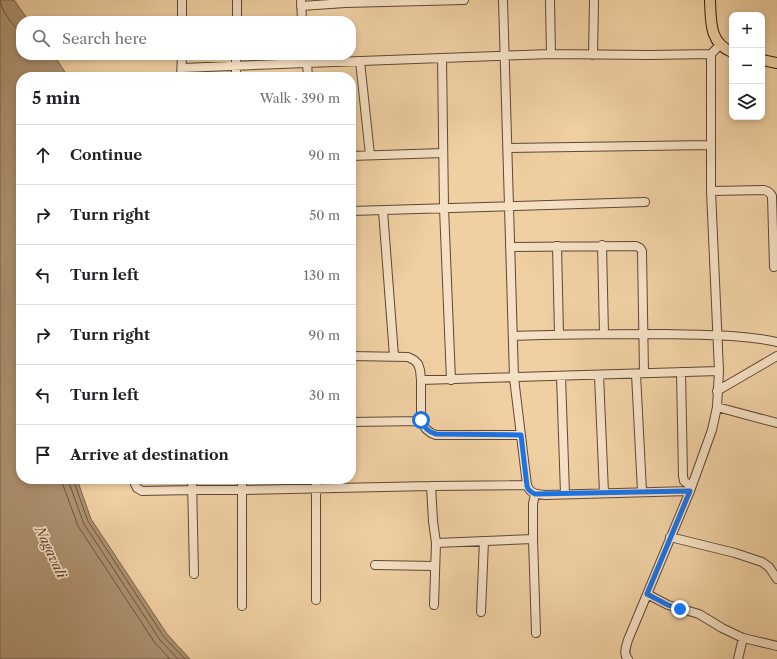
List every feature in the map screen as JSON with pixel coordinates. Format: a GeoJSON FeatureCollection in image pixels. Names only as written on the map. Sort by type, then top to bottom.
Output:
{"type":"FeatureCollection","features":[{"type":"Feature","properties":{"kind":"main road"},"geometry":{"type":"LineString","coordinates":[[710,0],[712,28],[715,38],[720,45],[729,50]]}},
{"type":"Feature","properties":{"kind":"main road"},"geometry":{"type":"LineString","coordinates":[[765,61],[777,63]]}},
{"type":"Feature","properties":{"kind":"street"},"geometry":{"type":"LineString","coordinates":[[182,0],[182,16]]}},
{"type":"Feature","properties":{"kind":"street"},"geometry":{"type":"LineString","coordinates":[[237,0],[237,16]]}},
{"type":"Feature","properties":{"kind":"street"},"geometry":{"type":"LineString","coordinates":[[302,16],[301,3],[464,0]]}},
{"type":"Feature","properties":{"kind":"street"},"geometry":{"type":"LineString","coordinates":[[503,0],[514,378],[528,490],[535,494],[565,494],[690,488]]}},
{"type":"Feature","properties":{"kind":"street"},"geometry":{"type":"LineString","coordinates":[[550,0],[551,54]]}},
{"type":"Feature","properties":{"kind":"street"},"geometry":{"type":"LineString","coordinates":[[593,55],[594,0]]}},
{"type":"Feature","properties":{"kind":"street"},"geometry":{"type":"LineString","coordinates":[[333,60],[360,61],[551,54],[711,54],[720,45]]}},
{"type":"Feature","properties":{"kind":"street"},"geometry":{"type":"LineString","coordinates":[[628,659],[625,649],[628,640],[690,488],[712,430],[717,407],[719,371],[711,191],[711,54]]}},
{"type":"Feature","properties":{"kind":"street"},"geometry":{"type":"LineString","coordinates":[[442,58],[444,208],[451,380]]}},
{"type":"Feature","properties":{"kind":"street"},"geometry":{"type":"LineString","coordinates":[[182,60],[182,72]]}},
{"type":"Feature","properties":{"kind":"street"},"geometry":{"type":"LineString","coordinates":[[236,60],[236,72]]}},
{"type":"Feature","properties":{"kind":"street"},"geometry":{"type":"LineString","coordinates":[[182,68],[236,66],[296,60]]}},
{"type":"Feature","properties":{"kind":"street"},"geometry":{"type":"LineString","coordinates":[[306,60],[307,72]]}},
{"type":"Feature","properties":{"kind":"street"},"geometry":{"type":"LineString","coordinates":[[360,61],[370,155]]}},
{"type":"Feature","properties":{"kind":"street"},"geometry":{"type":"LineString","coordinates":[[508,148],[711,145]]}},
{"type":"Feature","properties":{"kind":"street"},"geometry":{"type":"LineString","coordinates":[[356,156],[443,153]]}},
{"type":"Feature","properties":{"kind":"street"},"geometry":{"type":"LineString","coordinates":[[711,191],[764,190],[771,193],[774,267]]}},
{"type":"Feature","properties":{"kind":"street"},"geometry":{"type":"LineString","coordinates":[[356,211],[645,202]]}},
{"type":"Feature","properties":{"kind":"street"},"geometry":{"type":"LineString","coordinates":[[383,211],[394,356]]}},
{"type":"Feature","properties":{"kind":"street"},"geometry":{"type":"LineString","coordinates":[[510,247],[602,245],[636,246],[642,251],[644,334],[640,374],[642,491]]}},
{"type":"Feature","properties":{"kind":"street"},"geometry":{"type":"LineString","coordinates":[[602,245],[604,334]]}},
{"type":"Feature","properties":{"kind":"street"},"geometry":{"type":"LineString","coordinates":[[557,246],[559,334]]}},
{"type":"Feature","properties":{"kind":"street"},"geometry":{"type":"LineString","coordinates":[[513,336],[559,334],[718,335],[747,337],[777,342]]}},
{"type":"Feature","properties":{"kind":"street"},"geometry":{"type":"LineString","coordinates":[[356,356],[408,357],[418,364],[421,380],[421,420],[426,429],[431,433],[521,435]]}},
{"type":"Feature","properties":{"kind":"street"},"geometry":{"type":"LineString","coordinates":[[717,391],[777,356]]}},
{"type":"Feature","properties":{"kind":"street"},"geometry":{"type":"LineString","coordinates":[[421,380],[719,371]]}},
{"type":"Feature","properties":{"kind":"street"},"geometry":{"type":"LineString","coordinates":[[681,372],[683,476],[684,481],[690,488]]}},
{"type":"Feature","properties":{"kind":"street"},"geometry":{"type":"LineString","coordinates":[[599,375],[604,493]]}},
{"type":"Feature","properties":{"kind":"street"},"geometry":{"type":"LineString","coordinates":[[561,376],[565,494]]}},
{"type":"Feature","properties":{"kind":"street"},"geometry":{"type":"LineString","coordinates":[[717,407],[777,423]]}},
{"type":"Feature","properties":{"kind":"street"},"geometry":{"type":"LineString","coordinates":[[356,422],[421,420]]}},
{"type":"Feature","properties":{"kind":"street"},"geometry":{"type":"LineString","coordinates":[[135,484],[137,488],[142,491],[431,486],[527,486]]}},
{"type":"Feature","properties":{"kind":"street"},"geometry":{"type":"LineString","coordinates":[[192,484],[194,574]]}},
{"type":"Feature","properties":{"kind":"street"},"geometry":{"type":"LineString","coordinates":[[242,484],[242,606]]}},
{"type":"Feature","properties":{"kind":"street"},"geometry":{"type":"LineString","coordinates":[[316,484],[316,600]]}},
{"type":"Feature","properties":{"kind":"street"},"geometry":{"type":"LineString","coordinates":[[431,486],[436,543],[434,605]]}},
{"type":"Feature","properties":{"kind":"street"},"geometry":{"type":"LineString","coordinates":[[535,494],[533,504],[533,539],[536,633]]}},
{"type":"Feature","properties":{"kind":"street"},"geometry":{"type":"LineString","coordinates":[[670,537],[735,553],[762,562],[769,567],[777,579]]}},
{"type":"Feature","properties":{"kind":"street"},"geometry":{"type":"LineString","coordinates":[[436,543],[533,539]]}},
{"type":"Feature","properties":{"kind":"street"},"geometry":{"type":"LineString","coordinates":[[481,612],[484,541]]}},
{"type":"Feature","properties":{"kind":"street"},"geometry":{"type":"LineString","coordinates":[[374,565],[435,566]]}},
{"type":"Feature","properties":{"kind":"street"},"geometry":{"type":"LineString","coordinates":[[647,594],[668,605],[699,614],[722,628],[743,638],[777,646]]}},
{"type":"Feature","properties":{"kind":"street"},"geometry":{"type":"LineString","coordinates":[[738,659],[743,638]]}},
{"type":"Feature","properties":{"kind":"water","name":"Nagavali"},"geometry":{"type":"Polygon","coordinates":[[[0,0],[14,0],[25,16],[16,16],[16,60],[57,60],[65,72],[16,72],[16,484],[79,484],[91,519],[167,634],[190,659],[0,659],[0,0]]]}},
{"type":"Feature","properties":{"kind":"route"},"geometry":{"type":"LineString","coordinates":[[421,420],[426,429],[431,433],[436,434],[521,435],[527,486],[528,490],[535,494],[690,491],[647,594],[658,601],[680,609]]}}]}
